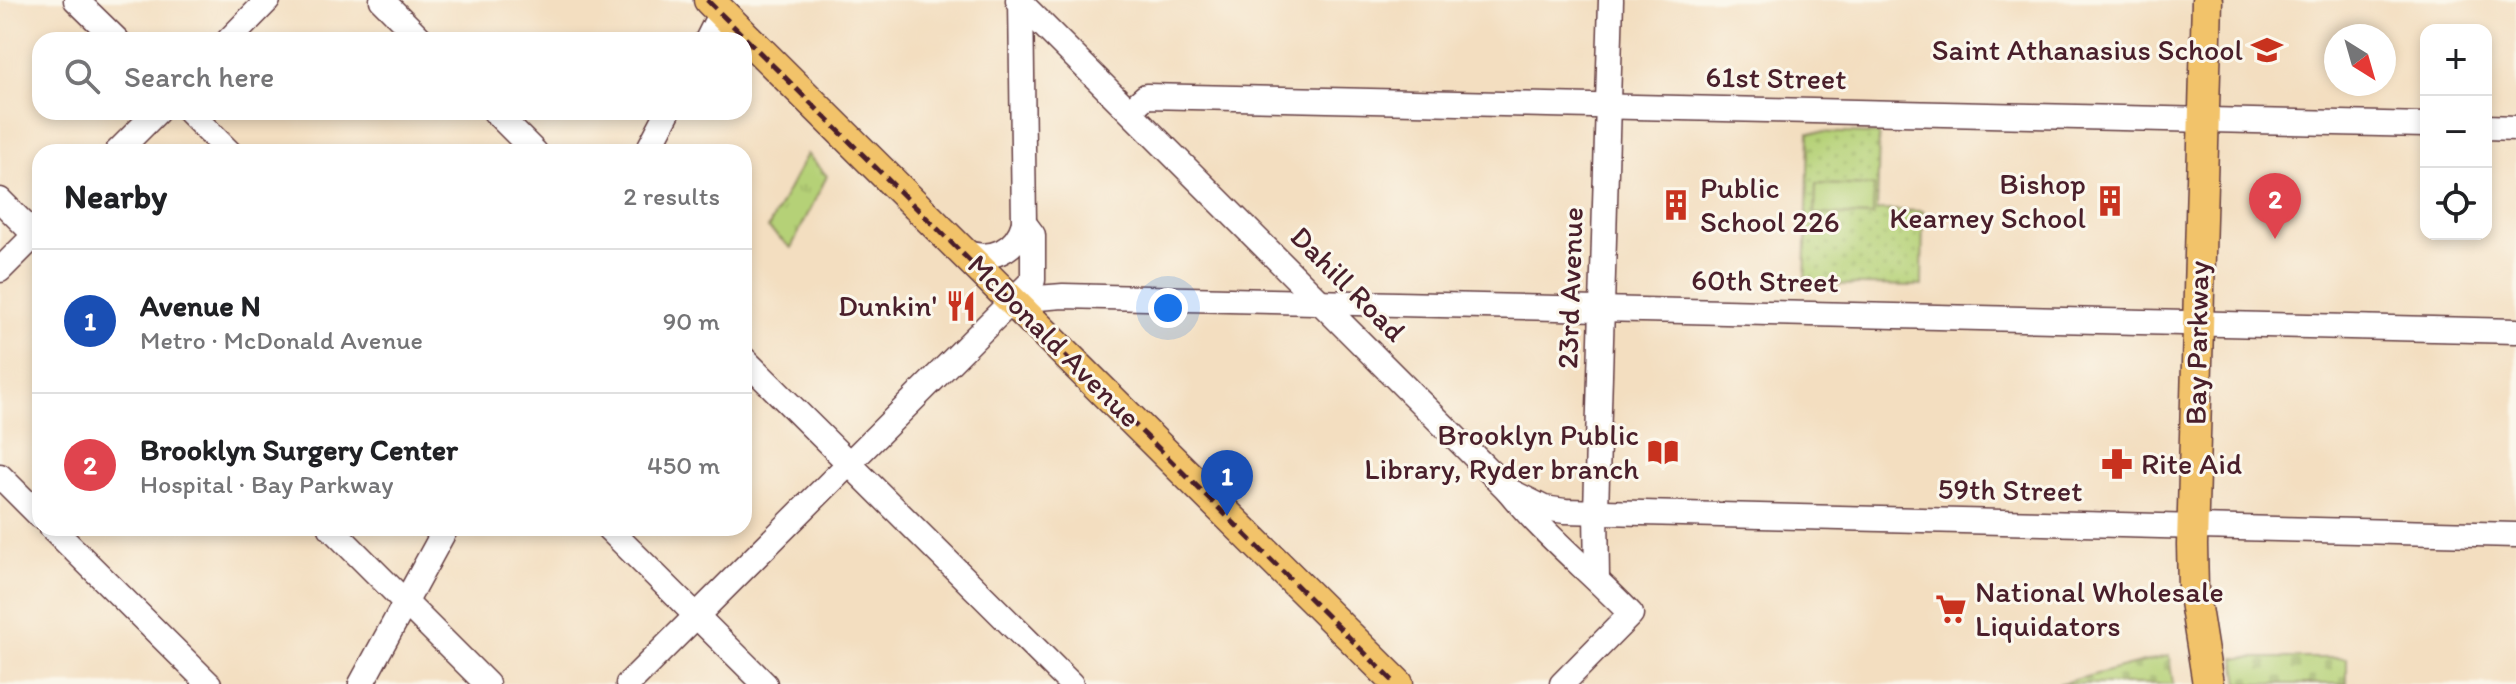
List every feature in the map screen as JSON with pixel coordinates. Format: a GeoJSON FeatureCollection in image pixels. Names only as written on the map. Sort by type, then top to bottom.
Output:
{"type":"FeatureCollection","features":[{"type":"Feature","properties":{"kind":"main road","name":"Bay Parkway"},"geometry":{"type":"LineString","coordinates":[[2207,0],[2192,577],[2208,684]]}},
{"type":"Feature","properties":{"kind":"main road","name":"McDonald Avenue"},"geometry":{"type":"LineString","coordinates":[[715,6],[741,32]]}},
{"type":"Feature","properties":{"kind":"main road","name":"McDonald Avenue"},"geometry":{"type":"LineString","coordinates":[[752,43],[1398,684]]}},
{"type":"Feature","properties":{"kind":"street"},"geometry":{"type":"LineString","coordinates":[[76,0],[109,32]]}},
{"type":"Feature","properties":{"kind":"street"},"geometry":{"type":"LineString","coordinates":[[237,32],[268,0]]}},
{"type":"Feature","properties":{"kind":"street"},"geometry":{"type":"LineString","coordinates":[[382,0],[414,32]]}},
{"type":"Feature","properties":{"kind":"street","name":"23rd Avenue"},"geometry":{"type":"LineString","coordinates":[[1597,578],[1596,511],[1611,0]]}},
{"type":"Feature","properties":{"kind":"street"},"geometry":{"type":"LineString","coordinates":[[964,252],[983,257],[1001,252],[1017,240],[1024,223],[1020,1]]}},
{"type":"Feature","properties":{"kind":"street","name":"Dahill Road"},"geometry":{"type":"LineString","coordinates":[[1020,1],[1508,490],[1535,524],[1575,563],[1597,578],[1631,614],[1562,684]]}},
{"type":"Feature","properties":{"kind":"street"},"geometry":{"type":"LineString","coordinates":[[709,32],[715,6]]}},
{"type":"Feature","properties":{"kind":"street","name":"61st Street"},"geometry":{"type":"LineString","coordinates":[[1130,110],[1146,96],[2420,125]]}},
{"type":"Feature","properties":{"kind":"street"},"geometry":{"type":"LineString","coordinates":[[125,144],[149,120]]}},
{"type":"Feature","properties":{"kind":"street"},"geometry":{"type":"LineString","coordinates":[[197,120],[221,144]]}},
{"type":"Feature","properties":{"kind":"street"},"geometry":{"type":"LineString","coordinates":[[503,120],[527,144]]}},
{"type":"Feature","properties":{"kind":"street"},"geometry":{"type":"LineString","coordinates":[[651,144],[664,120]]}},
{"type":"Feature","properties":{"kind":"street"},"geometry":{"type":"LineString","coordinates":[[2492,127],[2516,128]]}},
{"type":"Feature","properties":{"kind":"street"},"geometry":{"type":"LineString","coordinates":[[0,200],[32,229]]}},
{"type":"Feature","properties":{"kind":"street"},"geometry":{"type":"LineString","coordinates":[[628,684],[1033,280],[1033,235],[1024,223]]}},
{"type":"Feature","properties":{"kind":"street"},"geometry":{"type":"LineString","coordinates":[[0,270],[32,241]]}},
{"type":"Feature","properties":{"kind":"street","name":"60th Street"},"geometry":{"type":"LineString","coordinates":[[1012,300],[1063,296],[2516,331]]}},
{"type":"Feature","properties":{"kind":"street"},"geometry":{"type":"LineString","coordinates":[[752,367],[1071,684]]}},
{"type":"Feature","properties":{"kind":"street"},"geometry":{"type":"LineString","coordinates":[[0,476],[32,508]]}},
{"type":"Feature","properties":{"kind":"street","name":"59th Street"},"geometry":{"type":"LineString","coordinates":[[1508,490],[1544,508],[1596,511],[2516,535]]}},
{"type":"Feature","properties":{"kind":"street"},"geometry":{"type":"LineString","coordinates":[[60,536],[209,684]]}},
{"type":"Feature","properties":{"kind":"street"},"geometry":{"type":"LineString","coordinates":[[339,536],[487,684]]}},
{"type":"Feature","properties":{"kind":"street"},"geometry":{"type":"LineString","coordinates":[[361,684],[442,536]]}},
{"type":"Feature","properties":{"kind":"street"},"geometry":{"type":"LineString","coordinates":[[616,536],[765,684]]}},
{"type":"Feature","properties":{"kind":"green space"},"geometry":{"type":"Polygon","coordinates":[[[1809,132],[1879,134],[1877,210],[1923,211],[1922,286],[1805,284],[1809,132]]]}},
{"type":"Feature","properties":{"kind":"green space"},"geometry":{"type":"Polygon","coordinates":[[[807,154],[827,176],[791,248],[768,228],[807,154]]]}},
{"type":"Feature","properties":{"kind":"green space"},"geometry":{"type":"Polygon","coordinates":[[[1816,184],[1874,186],[1873,216],[1815,214],[1816,184]]]}},
{"type":"Feature","properties":{"kind":"green space"},"geometry":{"type":"Polygon","coordinates":[[[2169,656],[2173,684],[2058,684],[2163,657],[2169,656]]]}},
{"type":"Feature","properties":{"kind":"green space"},"geometry":{"type":"Polygon","coordinates":[[[2235,658],[2347,658],[2347,684],[2239,684],[2235,658]]]}},
{"type":"Feature","properties":{"kind":"railway"},"geometry":{"type":"LineString","coordinates":[[707,0],[739,32]]}},
{"type":"Feature","properties":{"kind":"railway"},"geometry":{"type":"LineString","coordinates":[[752,45],[1396,684]]}},
{"type":"Feature","properties":{"kind":"place","name":"Saint Athanasius School"},"geometry":{"type":"Point","coordinates":[2267,50]}},
{"type":"Feature","properties":{"kind":"place","name":"Bishop Kearney School"},"geometry":{"type":"Point","coordinates":[2110,201]}},
{"type":"Feature","properties":{"kind":"place","name":"Public School 226"},"geometry":{"type":"Point","coordinates":[1676,205]}},
{"type":"Feature","properties":{"kind":"place","name":"Brooklyn Surgery Center"},"geometry":{"type":"Point","coordinates":[2275,239]}},
{"type":"Feature","properties":{"kind":"place","name":"Dunkin'"},"geometry":{"type":"Point","coordinates":[961,306]}},
{"type":"Feature","properties":{"kind":"place","name":"Brooklyn Public Library, Ryder branch"},"geometry":{"type":"Point","coordinates":[1663,452]}},
{"type":"Feature","properties":{"kind":"place","name":"Rite Aid"},"geometry":{"type":"Point","coordinates":[2117,464]}},
{"type":"Feature","properties":{"kind":"place","name":"Avenue N"},"geometry":{"type":"Point","coordinates":[1227,516]}},
{"type":"Feature","properties":{"kind":"place","name":"National Wholesale Liquidators"},"geometry":{"type":"Point","coordinates":[1951,609]}}]}
